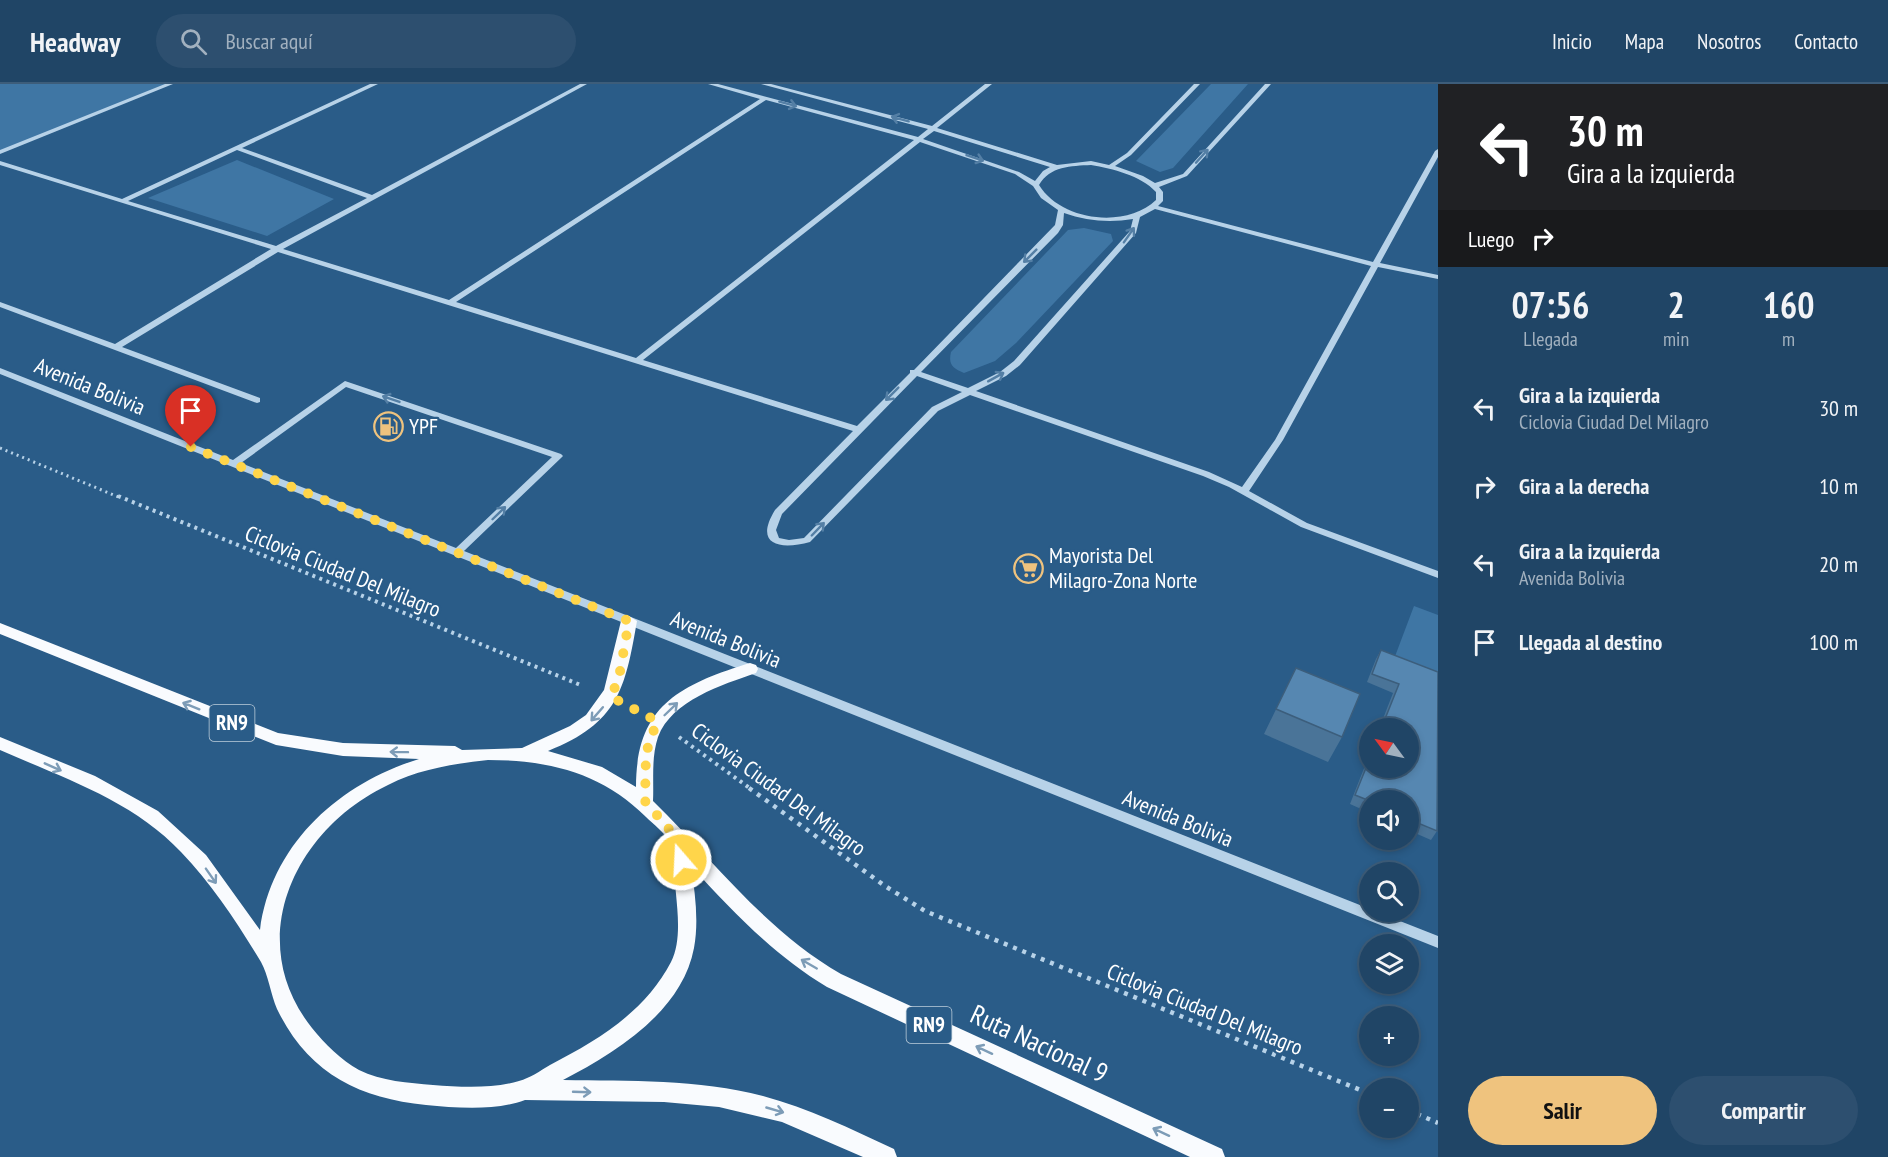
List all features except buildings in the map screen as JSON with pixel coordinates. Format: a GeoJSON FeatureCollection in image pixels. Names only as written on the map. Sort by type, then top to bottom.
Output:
{"type":"FeatureCollection","features":[{"type":"Feature","properties":{"kind":"main road"},"geometry":{"type":"LineString","coordinates":[[271,961],[272,914],[285,876],[308,840],[349,800],[382,780],[418,767],[479,753],[527,752],[566,738],[590,722],[611,697],[619,677],[629,621]]}},
{"type":"Feature","properties":{"kind":"main road","name":"RN9"},"geometry":{"type":"LineString","coordinates":[[0,628],[228,721],[308,747],[341,751],[479,753]]}},
{"type":"Feature","properties":{"kind":"main road"},"geometry":{"type":"LineString","coordinates":[[645,801],[646,753],[657,721],[679,701],[705,684],[750,669]]}},
{"type":"Feature","properties":{"kind":"main road"},"geometry":{"type":"LineString","coordinates":[[0,743],[122,798],[170,830],[202,863],[271,961],[286,1009],[313,1047],[352,1078],[406,1092],[473,1098],[523,1090],[678,1094],[746,1102],[793,1116],[886,1157]]}},
{"type":"Feature","properties":{"kind":"main road","name":"Ruta Nacional 9"},"geometry":{"type":"LineString","coordinates":[[527,752],[597,772],[645,801],[756,924],[802,960],[868,997],[1214,1157]]}},
{"type":"Feature","properties":{"kind":"main road"},"geometry":{"type":"LineString","coordinates":[[523,1090],[610,1045],[656,1004],[682,961],[687,915],[679,841]]}},
{"type":"Feature","properties":{"kind":"street"},"geometry":{"type":"LineString","coordinates":[[0,153],[170,84]]}},
{"type":"Feature","properties":{"kind":"street"},"geometry":{"type":"LineString","coordinates":[[122,201],[375,84]]}},
{"type":"Feature","properties":{"kind":"street"},"geometry":{"type":"LineString","coordinates":[[117,346],[277,249],[584,84]]}},
{"type":"Feature","properties":{"kind":"street"},"geometry":{"type":"LineString","coordinates":[[711,84],[918,139],[1017,173],[1036,185]]}},
{"type":"Feature","properties":{"kind":"street"},"geometry":{"type":"LineString","coordinates":[[765,84],[932,128],[1057,167]]}},
{"type":"Feature","properties":{"kind":"street"},"geometry":{"type":"LineString","coordinates":[[785,89],[793,84]]}},
{"type":"Feature","properties":{"kind":"street"},"geometry":{"type":"LineString","coordinates":[[637,361],[989,84]]}},
{"type":"Feature","properties":{"kind":"street"},"geometry":{"type":"LineString","coordinates":[[1111,166],[1129,154],[1197,84]]}},
{"type":"Feature","properties":{"kind":"street"},"geometry":{"type":"LineString","coordinates":[[1154,186],[1185,175],[1268,84]]}},
{"type":"Feature","properties":{"kind":"street"},"geometry":{"type":"LineString","coordinates":[[451,303],[765,98]]}},
{"type":"Feature","properties":{"kind":"street"},"geometry":{"type":"LineString","coordinates":[[237,148],[370,197]]}},
{"type":"Feature","properties":{"kind":"street"},"geometry":{"type":"LineString","coordinates":[[1244,491],[1279,440],[1438,151]]}},
{"type":"Feature","properties":{"kind":"street"},"geometry":{"type":"LineString","coordinates":[[0,163],[857,429]]}},
{"type":"Feature","properties":{"kind":"street"},"geometry":{"type":"LineString","coordinates":[[1073,164],[1111,166],[1144,177],[1154,186],[1159,194],[1154,207],[1137,216],[1099,218],[1061,210],[1038,193],[1036,185],[1039,177],[1057,167],[1073,164]]}},
{"type":"Feature","properties":{"kind":"street"},"geometry":{"type":"LineString","coordinates":[[1154,207],[1374,264],[1438,277]]}},
{"type":"Feature","properties":{"kind":"street"},"geometry":{"type":"LineString","coordinates":[[1061,210],[1059,225],[1055,231],[913,372],[778,512],[770,524],[770,532],[776,540],[789,545],[807,540],[935,409],[1004,374],[1029,351],[1133,231],[1137,216]]}},
{"type":"Feature","properties":{"kind":"street"},"geometry":{"type":"LineString","coordinates":[[0,304],[257,400]]}},
{"type":"Feature","properties":{"kind":"street","name":"Avenida Bolivia"},"geometry":{"type":"LineString","coordinates":[[0,371],[1438,942]]}},
{"type":"Feature","properties":{"kind":"street"},"geometry":{"type":"LineString","coordinates":[[913,372],[1206,474],[1244,491],[1304,525],[1438,575]]}},
{"type":"Feature","properties":{"kind":"street"},"geometry":{"type":"LineString","coordinates":[[234,464],[345,384],[558,456],[457,553]]}},
{"type":"Feature","properties":{"kind":"path","name":"Ciclovia Ciudad Del Milagro"},"geometry":{"type":"LineString","coordinates":[[0,448],[611,697]]}},
{"type":"Feature","properties":{"kind":"path","name":"Ciclovia Ciudad Del Milagro"},"geometry":{"type":"LineString","coordinates":[[657,721],[885,886],[925,911],[1359,1089]]}},
{"type":"Feature","properties":{"kind":"path"},"geometry":{"type":"LineString","coordinates":[[1419,1115],[1438,1123]]}},
{"type":"Feature","properties":{"kind":"shaded area"},"geometry":{"type":"Polygon","coordinates":[[[0,84],[170,84],[0,152],[0,84]]]}},
{"type":"Feature","properties":{"kind":"shaded area"},"geometry":{"type":"Polygon","coordinates":[[[1211,84],[1248,84],[1173,168],[1160,172],[1136,161],[1211,84]]]}},
{"type":"Feature","properties":{"kind":"shaded area"},"geometry":{"type":"Polygon","coordinates":[[[237,160],[334,199],[267,236],[148,198],[237,160]]]}},
{"type":"Feature","properties":{"kind":"shaded area"},"geometry":{"type":"Polygon","coordinates":[[[1084,228],[1111,234],[1113,241],[1016,343],[995,361],[964,373],[954,368],[950,360],[951,352],[1068,230],[1084,228]]]}},
{"type":"Feature","properties":{"kind":"shaded area"},"geometry":{"type":"Polygon","coordinates":[[[1414,606],[1438,615],[1438,676],[1394,659],[1414,606]]]}},
{"type":"Feature","properties":{"kind":"place","name":"YPF"},"geometry":{"type":"Point","coordinates":[388,426]}},
{"type":"Feature","properties":{"kind":"place","name":"Mayorista Del Milagro-Zona Norte"},"geometry":{"type":"Point","coordinates":[1028,568]}},
{"type":"Feature","properties":{"kind":"route"},"geometry":{"type":"LineString","coordinates":[[191,447],[629,621],[619,677],[611,697],[657,721],[646,753],[645,801],[679,841],[681,860]]}}]}
